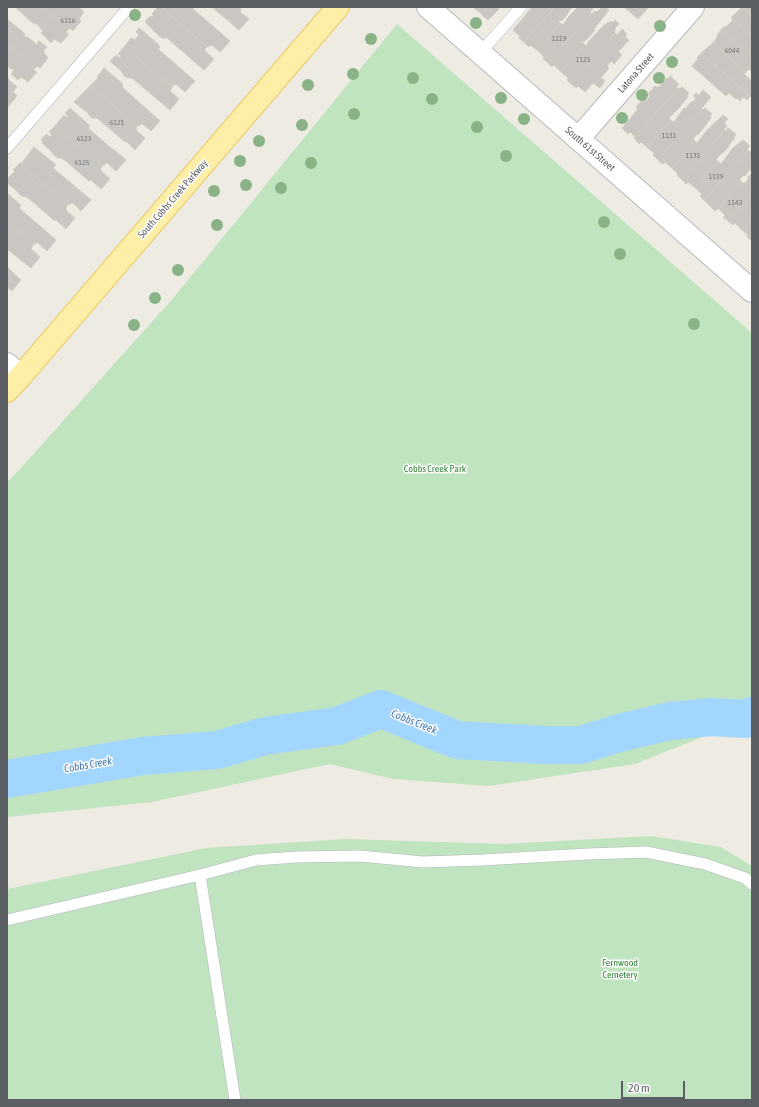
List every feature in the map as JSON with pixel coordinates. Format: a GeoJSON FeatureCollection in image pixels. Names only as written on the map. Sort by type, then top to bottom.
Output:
{"type":"FeatureCollection","features":[{"type":"Feature","properties":{"kind":"main road","name":"South Cobbs Creek Parkway"},"geometry":{"type":"LineString","coordinates":[[12,377],[338,7]]}},
{"type":"Feature","properties":{"kind":"street","name":"South 61st Street"},"geometry":{"type":"LineString","coordinates":[[428,7],[752,291]]}},
{"type":"Feature","properties":{"kind":"street","name":"Latona Street"},"geometry":{"type":"LineString","coordinates":[[578,139],[693,7]]}},
{"type":"Feature","properties":{"kind":"lane"},"geometry":{"type":"LineString","coordinates":[[7,148],[129,7]]}},
{"type":"Feature","properties":{"kind":"lane"},"geometry":{"type":"LineString","coordinates":[[480,53],[521,7]]}},
{"type":"Feature","properties":{"kind":"lane"},"geometry":{"type":"LineString","coordinates":[[7,920],[200,875],[256,860],[296,857],[360,856],[423,862],[646,852],[705,864],[745,878],[752,884]]}},
{"type":"Feature","properties":{"kind":"lane"},"geometry":{"type":"LineString","coordinates":[[200,875],[235,1100]]}},
{"type":"Feature","properties":{"kind":"green space","name":"Cobbs Creek Park"},"geometry":{"type":"Polygon","coordinates":[[[397,24],[752,333],[752,717],[635,764],[489,786],[393,779],[330,764],[152,802],[7,817],[7,482],[175,296],[397,24]]]}},
{"type":"Feature","properties":{"kind":"green space","name":"Fernwood Cemetery"},"geometry":{"type":"Polygon","coordinates":[[[651,836],[721,847],[752,866],[752,1100],[7,1100],[7,889],[206,848],[346,839],[505,844],[651,836]]]}},
{"type":"Feature","properties":{"kind":"building"},"geometry":{"type":"Polygon","coordinates":[[[15,7],[41,7],[68,30],[66,32],[69,34],[61,43],[54,39],[51,43],[41,33],[43,31],[36,23],[34,24],[15,7]]]}},
{"type":"Feature","properties":{"kind":"building"},"geometry":{"type":"Polygon","coordinates":[[[41,7],[68,7],[69,9],[70,7],[78,7],[84,12],[79,19],[81,21],[73,31],[70,28],[68,30],[41,7]]]}},
{"type":"Feature","properties":{"kind":"building"},"geometry":{"type":"Polygon","coordinates":[[[158,7],[161,7],[207,47],[205,51],[214,59],[204,70],[167,38],[159,36],[145,22],[150,16],[154,16],[152,14],[158,7]]]}},
{"type":"Feature","properties":{"kind":"building"},"geometry":{"type":"Polygon","coordinates":[[[162,7],[194,7],[193,9],[230,41],[220,52],[212,45],[207,47],[162,7]]]}},
{"type":"Feature","properties":{"kind":"building"},"geometry":{"type":"Polygon","coordinates":[[[212,7],[241,7],[240,12],[249,19],[239,30],[212,7]]]}},
{"type":"Feature","properties":{"kind":"building"},"geometry":{"type":"Polygon","coordinates":[[[473,7],[497,7],[499,9],[488,20],[473,7]]]}},
{"type":"Feature","properties":{"kind":"building"},"geometry":{"type":"Polygon","coordinates":[[[532,7],[554,7],[524,42],[513,30],[532,7]]]}},
{"type":"Feature","properties":{"kind":"building"},"geometry":{"type":"Polygon","coordinates":[[[555,7],[572,7],[563,20],[558,21],[560,23],[537,50],[530,45],[529,47],[524,42],[555,7]]]}},
{"type":"Feature","properties":{"kind":"building"},"geometry":{"type":"Polygon","coordinates":[[[578,7],[591,7],[593,9],[548,63],[543,59],[544,57],[537,50],[560,23],[563,25],[578,7]]]}},
{"type":"Feature","properties":{"kind":"building"},"geometry":{"type":"Polygon","coordinates":[[[602,7],[609,10],[590,36],[582,42],[585,45],[561,72],[554,65],[552,67],[548,63],[591,13],[592,14],[595,11],[597,12],[602,7]]]}},
{"type":"Feature","properties":{"kind":"building"},"geometry":{"type":"Polygon","coordinates":[[[624,7],[647,7],[648,8],[638,19],[624,7]]]}},
{"type":"Feature","properties":{"kind":"building"},"geometry":{"type":"Polygon","coordinates":[[[742,7],[752,7],[752,16],[742,7]]]}},
{"type":"Feature","properties":{"kind":"building"},"geometry":{"type":"Polygon","coordinates":[[[742,7],[752,16],[752,36],[731,18],[742,7]]]}},
{"type":"Feature","properties":{"kind":"building"},"geometry":{"type":"Polygon","coordinates":[[[7,19],[25,34],[24,36],[29,38],[36,45],[39,41],[47,47],[43,51],[48,58],[40,68],[37,66],[35,68],[7,43],[7,19]]]}},
{"type":"Feature","properties":{"kind":"building"},"geometry":{"type":"Polygon","coordinates":[[[615,20],[619,24],[615,28],[615,33],[571,84],[567,80],[568,78],[561,72],[605,24],[606,25],[611,21],[613,23],[615,20]]]}},
{"type":"Feature","properties":{"kind":"building"},"geometry":{"type":"Polygon","coordinates":[[[733,20],[752,36],[752,57],[721,30],[733,20]]]}},
{"type":"Feature","properties":{"kind":"building"},"geometry":{"type":"Polygon","coordinates":[[[139,28],[157,43],[160,47],[158,49],[195,81],[185,92],[177,85],[173,85],[172,87],[124,47],[131,38],[135,40],[139,35],[136,32],[139,28]]]}},
{"type":"Feature","properties":{"kind":"building"},"geometry":{"type":"Polygon","coordinates":[[[622,29],[627,34],[625,37],[629,40],[618,52],[622,55],[614,64],[611,61],[607,66],[609,68],[601,78],[605,81],[600,88],[593,83],[585,92],[578,86],[576,88],[571,84],[615,33],[617,35],[622,29]]]}},
{"type":"Feature","properties":{"kind":"building"},"geometry":{"type":"Polygon","coordinates":[[[721,30],[752,57],[752,72],[749,69],[746,72],[713,43],[721,30]]]}},
{"type":"Feature","properties":{"kind":"building"},"geometry":{"type":"Polygon","coordinates":[[[7,43],[35,68],[34,70],[37,72],[28,82],[21,77],[18,80],[11,74],[14,70],[7,66],[7,43]]]}},
{"type":"Feature","properties":{"kind":"building"},"geometry":{"type":"Polygon","coordinates":[[[713,43],[746,72],[744,74],[752,81],[752,98],[701,53],[713,43]]]}},
{"type":"Feature","properties":{"kind":"building"},"geometry":{"type":"Polygon","coordinates":[[[124,47],[172,87],[170,91],[179,99],[170,110],[132,78],[124,76],[122,72],[110,61],[116,55],[120,58],[121,56],[118,54],[124,47]]]}},
{"type":"Feature","properties":{"kind":"building"},"geometry":{"type":"Polygon","coordinates":[[[701,53],[750,97],[747,100],[743,97],[740,101],[729,93],[726,96],[692,66],[701,53]]]}},
{"type":"Feature","properties":{"kind":"building"},"geometry":{"type":"Polygon","coordinates":[[[104,68],[122,83],[123,88],[160,121],[151,131],[143,124],[137,126],[90,86],[98,78],[97,77],[104,68]]]}},
{"type":"Feature","properties":{"kind":"building"},"geometry":{"type":"Polygon","coordinates":[[[670,76],[679,84],[676,87],[678,88],[635,137],[630,132],[628,134],[622,128],[638,109],[636,107],[643,99],[646,101],[650,96],[648,94],[655,86],[658,88],[670,76]]]}},
{"type":"Feature","properties":{"kind":"building"},"geometry":{"type":"Polygon","coordinates":[[[8,79],[17,87],[13,92],[17,96],[8,107],[7,80],[8,79]]]}},
{"type":"Feature","properties":{"kind":"building"},"geometry":{"type":"Polygon","coordinates":[[[90,86],[137,126],[136,130],[145,138],[135,150],[97,118],[92,118],[74,102],[90,86]]]}},
{"type":"Feature","properties":{"kind":"building"},"geometry":{"type":"Polygon","coordinates":[[[682,87],[689,93],[687,96],[688,97],[669,118],[671,120],[647,147],[641,142],[639,144],[634,138],[678,88],[679,89],[682,87]]]}},
{"type":"Feature","properties":{"kind":"building"},"geometry":{"type":"Polygon","coordinates":[[[703,90],[711,97],[658,160],[653,155],[654,153],[647,147],[671,120],[674,122],[684,108],[685,109],[692,101],[693,102],[696,98],[693,96],[696,93],[699,95],[703,90]]]}},
{"type":"Feature","properties":{"kind":"building"},"geometry":{"type":"Polygon","coordinates":[[[70,108],[90,126],[88,128],[126,160],[116,171],[107,163],[102,166],[55,126],[64,115],[67,118],[68,116],[65,113],[70,108]]]}},
{"type":"Feature","properties":{"kind":"building"},"geometry":{"type":"Polygon","coordinates":[[[705,108],[712,114],[710,117],[711,118],[693,139],[695,141],[672,168],[665,162],[662,164],[658,160],[702,109],[703,110],[705,108]]]}},
{"type":"Feature","properties":{"kind":"building"},"geometry":{"type":"Polygon","coordinates":[[[723,115],[728,119],[724,123],[727,126],[724,129],[725,130],[682,180],[672,168],[695,141],[697,143],[708,129],[723,115]]]}},
{"type":"Feature","properties":{"kind":"building"},"geometry":{"type":"Polygon","coordinates":[[[55,126],[102,166],[101,171],[110,179],[101,189],[91,180],[89,181],[62,158],[58,158],[54,155],[42,143],[43,142],[41,140],[46,134],[50,137],[52,135],[49,132],[55,126]]]}},
{"type":"Feature","properties":{"kind":"building"},"geometry":{"type":"Polygon","coordinates":[[[728,128],[736,134],[734,137],[735,138],[728,146],[729,147],[716,159],[718,161],[695,188],[688,182],[686,184],[682,180],[728,128]]]}},
{"type":"Feature","properties":{"kind":"building"},"geometry":{"type":"Polygon","coordinates":[[[743,140],[750,146],[747,149],[748,150],[704,200],[700,196],[702,194],[695,188],[718,161],[721,164],[732,149],[743,140]]]}},
{"type":"Feature","properties":{"kind":"building"},"geometry":{"type":"Polygon","coordinates":[[[34,147],[56,165],[53,168],[91,200],[81,211],[73,203],[68,205],[21,164],[34,147]]]}},
{"type":"Feature","properties":{"kind":"building"},"geometry":{"type":"Polygon","coordinates":[[[752,149],[752,168],[739,180],[742,182],[719,209],[718,208],[715,211],[704,200],[748,150],[750,152],[752,149]]]}},
{"type":"Feature","properties":{"kind":"building"},"geometry":{"type":"Polygon","coordinates":[[[20,163],[68,205],[66,210],[75,218],[66,229],[27,197],[20,195],[7,183],[7,179],[20,163]]]}},
{"type":"Feature","properties":{"kind":"building"},"geometry":{"type":"Polygon","coordinates":[[[752,173],[752,194],[728,221],[723,217],[725,215],[719,209],[742,182],[744,184],[749,179],[747,178],[752,173]]]}},
{"type":"Feature","properties":{"kind":"building"},"geometry":{"type":"Polygon","coordinates":[[[7,193],[21,205],[19,208],[56,240],[47,251],[38,243],[34,244],[7,221],[7,193]]]}},
{"type":"Feature","properties":{"kind":"building"},"geometry":{"type":"Polygon","coordinates":[[[752,194],[752,218],[742,230],[735,223],[733,225],[728,221],[752,194]]]}},
{"type":"Feature","properties":{"kind":"building"},"geometry":{"type":"Polygon","coordinates":[[[752,218],[752,241],[742,230],[752,218]]]}},
{"type":"Feature","properties":{"kind":"building"},"geometry":{"type":"Polygon","coordinates":[[[7,221],[34,244],[31,249],[40,257],[31,268],[7,249],[7,221]]]}},
{"type":"Feature","properties":{"kind":"building"},"geometry":{"type":"Polygon","coordinates":[[[7,267],[21,280],[12,291],[7,287],[7,267]]]}},
{"type":"Feature","properties":{"kind":"waterway","name":"Cobbs Creek"},"geometry":{"type":"LineString","coordinates":[[7,779],[143,756],[217,750],[265,736],[337,726],[381,709],[457,740],[545,745],[581,745],[619,733],[670,721],[711,717],[746,719],[752,716]]}}]}
